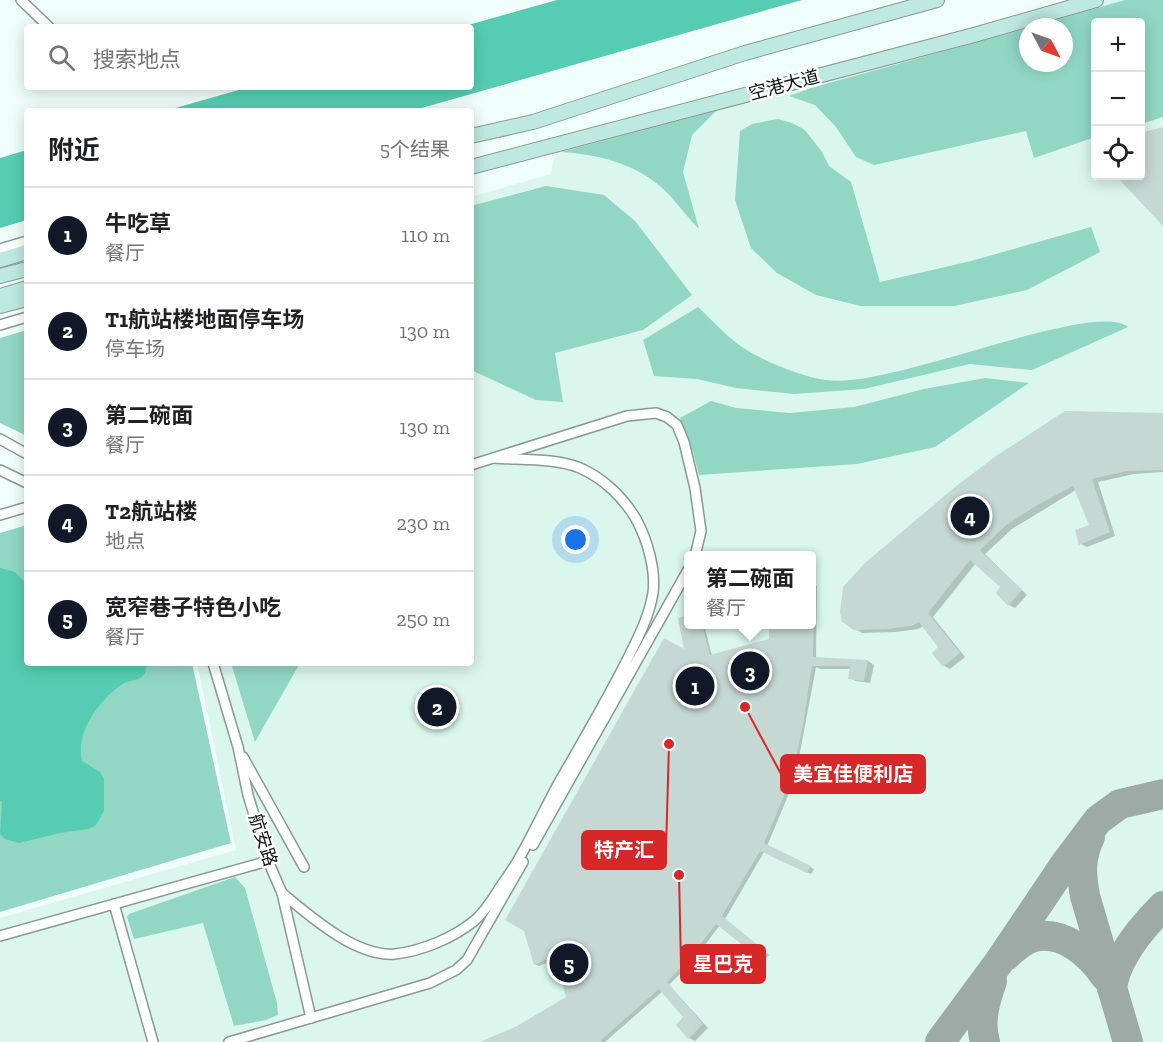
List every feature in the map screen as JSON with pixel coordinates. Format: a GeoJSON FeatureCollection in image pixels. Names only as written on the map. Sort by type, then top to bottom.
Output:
{"type":"FeatureCollection","features":[{"type":"Feature","properties":{"kind":"main road"},"geometry":{"type":"LineString","coordinates":[[474,135],[533,122],[745,53],[937,0]]}},
{"type":"Feature","properties":{"kind":"main road","name":"空港大道"},"geometry":{"type":"LineString","coordinates":[[474,166],[974,35],[1096,0]]}},
{"type":"Feature","properties":{"kind":"main road"},"geometry":{"type":"LineString","coordinates":[[0,260],[24,253]]}},
{"type":"Feature","properties":{"kind":"main road"},"geometry":{"type":"LineString","coordinates":[[0,276],[24,270]]}},
{"type":"Feature","properties":{"kind":"main road"},"geometry":{"type":"LineString","coordinates":[[0,296],[24,289]]}},
{"type":"Feature","properties":{"kind":"main road"},"geometry":{"type":"LineString","coordinates":[[0,306],[24,300]]}},
{"type":"Feature","properties":{"kind":"street"},"geometry":{"type":"LineString","coordinates":[[21,0],[46,24]]}},
{"type":"Feature","properties":{"kind":"street"},"geometry":{"type":"LineString","coordinates":[[0,249],[24,242]]}},
{"type":"Feature","properties":{"kind":"street"},"geometry":{"type":"LineString","coordinates":[[0,325],[24,318]]}},
{"type":"Feature","properties":{"kind":"street"},"geometry":{"type":"LineString","coordinates":[[474,464],[627,416],[656,413],[667,417],[677,425],[684,442],[695,488],[701,531],[696,551]]}},
{"type":"Feature","properties":{"kind":"street"},"geometry":{"type":"LineString","coordinates":[[0,439],[24,452]]}},
{"type":"Feature","properties":{"kind":"street"},"geometry":{"type":"LineString","coordinates":[[282,893],[307,914],[354,945],[377,953],[395,954],[421,948],[442,941],[474,921],[521,856],[556,788],[610,694],[646,622],[653,591],[651,562],[642,530],[628,505],[613,489],[579,468],[551,462],[494,458]]}},
{"type":"Feature","properties":{"kind":"street"},"geometry":{"type":"LineString","coordinates":[[0,470],[24,482]]}},
{"type":"Feature","properties":{"kind":"street"},"geometry":{"type":"LineString","coordinates":[[0,515],[24,508]]}},
{"type":"Feature","properties":{"kind":"street"},"geometry":{"type":"LineString","coordinates":[[229,1042],[430,983],[456,970],[467,960],[684,577]]}},
{"type":"Feature","properties":{"kind":"street","name":"航安路"},"geometry":{"type":"LineString","coordinates":[[214,666],[238,747],[248,795],[268,861],[282,893],[311,1018]]}},
{"type":"Feature","properties":{"kind":"street"},"geometry":{"type":"LineString","coordinates":[[238,747],[304,867]]}},
{"type":"Feature","properties":{"kind":"street"},"geometry":{"type":"LineString","coordinates":[[0,936],[268,861]]}},
{"type":"Feature","properties":{"kind":"street"},"geometry":{"type":"LineString","coordinates":[[114,904],[153,1042]]}},
{"type":"Feature","properties":{"kind":"shaded area"},"geometry":{"type":"Polygon","coordinates":[[[557,0],[802,0],[422,108],[176,108],[238,90],[474,90],[474,24],[472,24],[557,0]]]}},
{"type":"Feature","properties":{"kind":"shaded area"},"geometry":{"type":"Polygon","coordinates":[[[1102,0],[1163,0],[1163,1042],[0,1042],[0,918],[236,850],[198,666],[474,666],[474,196],[551,174],[556,147],[1019,22],[1019,72],[1073,72],[1073,18],[1035,18],[1102,0]]]}},
{"type":"Feature","properties":{"kind":"shaded area"},"geometry":{"type":"Polygon","coordinates":[[[1125,0],[1163,0],[1163,117],[1145,123],[1145,18],[1091,18],[1091,138],[1034,158],[1026,131],[874,165],[856,157],[836,127],[815,105],[789,96],[1019,30],[1019,72],[1073,72],[1073,18],[1062,18],[1125,0]]]}},
{"type":"Feature","properties":{"kind":"shaded area"},"geometry":{"type":"Polygon","coordinates":[[[716,111],[692,135],[683,172],[699,229],[666,192],[639,172],[614,161],[561,152],[716,111]]]}},
{"type":"Feature","properties":{"kind":"shaded area"},"geometry":{"type":"Polygon","coordinates":[[[778,119],[805,130],[822,152],[829,166],[851,182],[880,282],[971,261],[1091,227],[1100,252],[1027,290],[954,306],[861,306],[816,295],[777,273],[751,248],[735,200],[740,131],[752,124],[778,119]]]}},
{"type":"Feature","properties":{"kind":"shaded area"},"geometry":{"type":"Polygon","coordinates":[[[24,151],[24,221],[0,228],[0,158],[24,151]]]}},
{"type":"Feature","properties":{"kind":"shaded area"},"geometry":{"type":"Polygon","coordinates":[[[546,186],[604,195],[635,221],[692,295],[643,330],[555,353],[563,402],[536,400],[474,371],[474,205],[546,186]]]}},
{"type":"Feature","properties":{"kind":"shaded area"},"geometry":{"type":"Polygon","coordinates":[[[698,307],[730,338],[750,352],[795,372],[826,380],[855,379],[894,372],[1033,334],[1075,325],[1108,322],[1128,327],[1032,370],[970,364],[864,389],[794,394],[736,388],[697,379],[654,376],[643,340],[698,307]]]}},
{"type":"Feature","properties":{"kind":"shaded area"},"geometry":{"type":"Polygon","coordinates":[[[24,331],[24,435],[0,423],[0,338],[24,331]]]}},
{"type":"Feature","properties":{"kind":"shaded area"},"geometry":{"type":"Polygon","coordinates":[[[985,378],[1029,383],[935,447],[857,464],[699,475],[680,418],[711,401],[736,408],[790,413],[854,407],[924,389],[985,378]]]}},
{"type":"Feature","properties":{"kind":"shaded area"},"geometry":{"type":"Polygon","coordinates":[[[24,526],[24,666],[193,666],[231,843],[0,912],[0,533],[24,526]]]}},
{"type":"Feature","properties":{"kind":"shaded area"},"geometry":{"type":"Polygon","coordinates":[[[0,568],[15,572],[24,582],[24,666],[147,666],[141,677],[121,685],[97,708],[85,728],[81,750],[82,761],[100,772],[104,779],[104,811],[96,825],[88,829],[19,843],[5,839],[0,834],[2,802],[0,801],[0,568]]]}},
{"type":"Feature","properties":{"kind":"shaded area"},"geometry":{"type":"Polygon","coordinates":[[[232,666],[298,666],[255,742],[232,666]]]}},
{"type":"Feature","properties":{"kind":"shaded area"},"geometry":{"type":"Polygon","coordinates":[[[235,877],[245,888],[277,1003],[278,1015],[266,1020],[234,1026],[203,923],[134,939],[127,917],[129,914],[235,877]]]}},
{"type":"Feature","properties":{"kind":"building"},"geometry":{"type":"Polygon","coordinates":[[[1163,127],[1163,226],[1120,180],[1145,180],[1145,132],[1163,127]]]}},
{"type":"Feature","properties":{"kind":"building"},"geometry":{"type":"Polygon","coordinates":[[[1065,411],[1163,413],[1163,470],[1127,471],[1092,479],[1110,532],[1079,545],[1075,530],[1089,525],[1073,486],[1005,526],[980,550],[1022,590],[1008,606],[996,593],[1000,587],[970,560],[928,613],[960,653],[943,667],[932,653],[938,647],[919,622],[912,626],[888,629],[854,630],[842,622],[840,612],[843,587],[865,563],[955,487],[996,456],[1065,411]]]}},
{"type":"Feature","properties":{"kind":"building"},"geometry":{"type":"Polygon","coordinates":[[[684,616],[684,629],[703,629],[710,655],[769,639],[769,629],[814,629],[813,657],[868,660],[864,681],[848,679],[850,666],[812,666],[795,761],[845,776],[842,784],[792,770],[787,789],[764,843],[811,866],[807,873],[760,851],[722,916],[764,950],[751,965],[738,954],[745,947],[716,924],[688,960],[667,982],[703,1024],[688,1039],[676,1025],[683,1017],[659,989],[601,1040],[602,1042],[480,1042],[517,1026],[566,997],[555,956],[534,965],[524,931],[505,920],[664,638],[684,649],[678,618],[684,616]]]}},
{"type":"Feature","properties":{"kind":"taxiway"},"geometry":{"type":"LineString","coordinates":[[940,1042],[1098,820],[1120,804],[1163,794]]}},
{"type":"Feature","properties":{"kind":"taxiway"},"geometry":{"type":"LineString","coordinates":[[1090,837],[1082,866],[1085,896],[1128,1042]]}},
{"type":"Feature","properties":{"kind":"taxiway"},"geometry":{"type":"LineString","coordinates":[[1112,988],[1124,954],[1163,906]]}},
{"type":"Feature","properties":{"kind":"taxiway"},"geometry":{"type":"LineString","coordinates":[[1006,956],[1030,938],[1055,937],[1065,940],[1084,952],[1105,976]]}},
{"type":"Feature","properties":{"kind":"taxiway"},"geometry":{"type":"LineString","coordinates":[[985,1042],[983,1019],[992,981]]}},
{"type":"Feature","properties":{"kind":"place","name":"T2航站楼"},"geometry":{"type":"Point","coordinates":[970,516]}},
{"type":"Feature","properties":{"kind":"place","name":"第二碗面"},"geometry":{"type":"Point","coordinates":[750,671]}},
{"type":"Feature","properties":{"kind":"place","name":"牛吃草"},"geometry":{"type":"Point","coordinates":[695,686]}},
{"type":"Feature","properties":{"kind":"place","name":"T1航站楼地面停车场"},"geometry":{"type":"Point","coordinates":[437,707]}},
{"type":"Feature","properties":{"kind":"place","name":"美宜佳便利店"},"geometry":{"type":"Point","coordinates":[745,707]}},
{"type":"Feature","properties":{"kind":"place","name":"特产汇"},"geometry":{"type":"Point","coordinates":[669,744]}},
{"type":"Feature","properties":{"kind":"place","name":"星巴克"},"geometry":{"type":"Point","coordinates":[679,875]}},
{"type":"Feature","properties":{"kind":"place","name":"宽窄巷子特色小吃"},"geometry":{"type":"Point","coordinates":[569,963]}}]}
